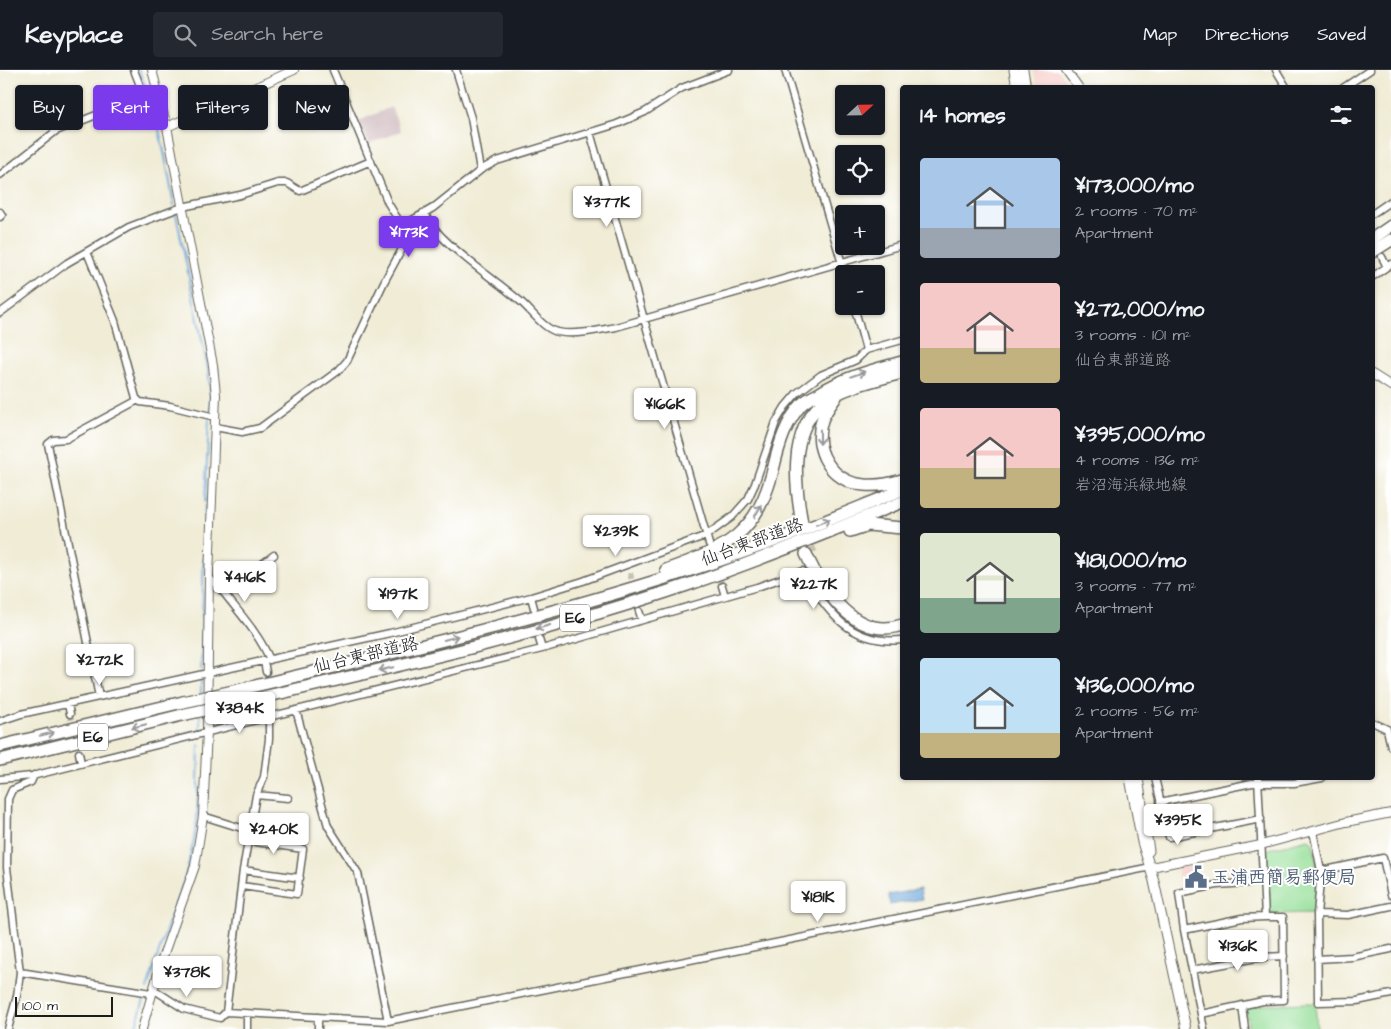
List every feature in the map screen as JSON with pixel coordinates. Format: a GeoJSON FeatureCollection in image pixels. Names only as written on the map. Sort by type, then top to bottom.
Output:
{"type":"FeatureCollection","features":[{"type":"Feature","properties":{"kind":"highway"},"geometry":{"type":"LineString","coordinates":[[1375,237],[1391,226]]}},
{"type":"Feature","properties":{"kind":"highway"},"geometry":{"type":"LineString","coordinates":[[1377,254],[1391,240]]}},
{"type":"Feature","properties":{"kind":"highway"},"geometry":{"type":"LineString","coordinates":[[528,619],[686,563],[732,540],[747,527],[763,502],[779,447],[791,419],[802,404],[827,387],[851,377],[900,363]]}},
{"type":"Feature","properties":{"kind":"highway"},"geometry":{"type":"LineString","coordinates":[[818,394],[799,424],[792,452],[790,482],[799,524],[796,479],[798,452],[808,420],[820,404],[839,394],[859,385],[900,373]]}},
{"type":"Feature","properties":{"kind":"highway"},"geometry":{"type":"LineString","coordinates":[[839,394],[827,411],[820,427],[820,447],[827,464],[840,476],[855,484],[873,485],[900,480]]}},
{"type":"Feature","properties":{"kind":"highway","name":"仙台東部道路"},"geometry":{"type":"LineString","coordinates":[[0,746],[528,619],[714,563],[900,491]]}},
{"type":"Feature","properties":{"kind":"highway","name":"仙台東部道路"},"geometry":{"type":"LineString","coordinates":[[0,760],[186,714],[422,660],[627,604],[778,552],[900,503]]}},
{"type":"Feature","properties":{"kind":"highway"},"geometry":{"type":"LineString","coordinates":[[627,604],[716,580],[860,528],[878,525],[900,528]]}},
{"type":"Feature","properties":{"kind":"highway"},"geometry":{"type":"LineString","coordinates":[[900,618],[884,621],[877,620],[862,616],[854,611],[832,588],[809,553],[820,581],[833,599],[848,613],[862,622],[877,627],[900,625]]}},
{"type":"Feature","properties":{"kind":"main road"},"geometry":{"type":"LineString","coordinates":[[1014,70],[1016,85]]}},
{"type":"Feature","properties":{"kind":"main road"},"geometry":{"type":"LineString","coordinates":[[1023,70],[1026,85]]}},
{"type":"Feature","properties":{"kind":"main road"},"geometry":{"type":"LineString","coordinates":[[1130,780],[1142,842],[1151,867]]}},
{"type":"Feature","properties":{"kind":"main road"},"geometry":{"type":"LineString","coordinates":[[1138,780],[1151,867],[1186,1029]]}},
{"type":"Feature","properties":{"kind":"street"},"geometry":{"type":"LineString","coordinates":[[0,175],[56,131],[144,96],[134,70]]}},
{"type":"Feature","properties":{"kind":"street"},"geometry":{"type":"LineString","coordinates":[[152,70],[156,85]]}},
{"type":"Feature","properties":{"kind":"street"},"geometry":{"type":"LineString","coordinates":[[168,127],[294,70]]}},
{"type":"Feature","properties":{"kind":"street"},"geometry":{"type":"LineString","coordinates":[[215,426],[242,432],[260,428],[338,371],[347,361],[384,282],[402,249],[402,226],[388,203],[333,70]]}},
{"type":"Feature","properties":{"kind":"street"},"geometry":{"type":"LineString","coordinates":[[456,70],[471,118],[480,170]]}},
{"type":"Feature","properties":{"kind":"street"},"geometry":{"type":"LineString","coordinates":[[402,226],[433,208],[480,170],[497,161],[617,124],[645,112],[682,88],[730,70]]}},
{"type":"Feature","properties":{"kind":"street"},"geometry":{"type":"LineString","coordinates":[[785,70],[842,263]]}},
{"type":"Feature","properties":{"kind":"street"},"geometry":{"type":"LineString","coordinates":[[1066,70],[1077,85]]}},
{"type":"Feature","properties":{"kind":"street"},"geometry":{"type":"LineString","coordinates":[[1276,70],[1285,85]]}},
{"type":"Feature","properties":{"kind":"street"},"geometry":{"type":"LineString","coordinates":[[1348,85],[1370,70]]}},
{"type":"Feature","properties":{"kind":"street"},"geometry":{"type":"LineString","coordinates":[[142,1029],[152,991],[195,866],[203,816],[207,731],[209,577],[216,395],[213,365],[168,130]]}},
{"type":"Feature","properties":{"kind":"street"},"geometry":{"type":"LineString","coordinates":[[590,132],[709,544]]}},
{"type":"Feature","properties":{"kind":"street"},"geometry":{"type":"LineString","coordinates":[[0,313],[67,263],[129,227],[182,207],[240,195],[278,183],[286,183],[300,191],[371,161]]}},
{"type":"Feature","properties":{"kind":"street"},"geometry":{"type":"LineString","coordinates":[[1375,212],[1391,201]]}},
{"type":"Feature","properties":{"kind":"street"},"geometry":{"type":"LineString","coordinates":[[0,212],[2,215],[0,217]]}},
{"type":"Feature","properties":{"kind":"street"},"geometry":{"type":"LineString","coordinates":[[423,214],[434,225],[440,236],[521,301],[548,328],[559,333],[598,331],[900,246]]}},
{"type":"Feature","properties":{"kind":"street"},"geometry":{"type":"LineString","coordinates":[[86,252],[115,322],[136,398],[140,402],[170,406],[215,417]]}},
{"type":"Feature","properties":{"kind":"street"},"geometry":{"type":"LineString","coordinates":[[1375,275],[1389,266],[1377,254]]}},
{"type":"Feature","properties":{"kind":"street"},"geometry":{"type":"LineString","coordinates":[[856,315],[866,350]]}},
{"type":"Feature","properties":{"kind":"street"},"geometry":{"type":"LineString","coordinates":[[0,721],[21,714],[390,633],[531,597],[707,535],[732,516],[748,499],[776,422],[797,393],[816,378],[856,360],[866,350],[900,341]]}},
{"type":"Feature","properties":{"kind":"street"},"geometry":{"type":"LineString","coordinates":[[1375,376],[1391,386]]}},
{"type":"Feature","properties":{"kind":"street"},"geometry":{"type":"LineString","coordinates":[[99,697],[48,444],[53,440],[66,439],[138,400]]}},
{"type":"Feature","properties":{"kind":"street"},"geometry":{"type":"LineString","coordinates":[[224,593],[274,554]]}},
{"type":"Feature","properties":{"kind":"street"},"geometry":{"type":"LineString","coordinates":[[628,564],[630,573]]}},
{"type":"Feature","properties":{"kind":"street"},"geometry":{"type":"LineString","coordinates":[[0,779],[34,775],[542,649],[757,587],[803,571],[823,604],[844,625],[869,638],[888,641],[900,640]]}},
{"type":"Feature","properties":{"kind":"street"},"geometry":{"type":"LineString","coordinates":[[209,577],[224,593],[263,644],[267,660],[266,672]]}},
{"type":"Feature","properties":{"kind":"street"},"geometry":{"type":"LineString","coordinates":[[722,586],[725,596]]}},
{"type":"Feature","properties":{"kind":"street"},"geometry":{"type":"LineString","coordinates":[[531,597],[534,608]]}},
{"type":"Feature","properties":{"kind":"street"},"geometry":{"type":"LineString","coordinates":[[639,611],[642,620]]}},
{"type":"Feature","properties":{"kind":"street"},"geometry":{"type":"LineString","coordinates":[[539,638],[542,649]]}},
{"type":"Feature","properties":{"kind":"street"},"geometry":{"type":"LineString","coordinates":[[68,704],[70,714]]}},
{"type":"Feature","properties":{"kind":"street"},"geometry":{"type":"LineString","coordinates":[[20,972],[152,991],[184,1008],[220,1018],[226,1012],[244,870],[256,795],[264,776],[269,739],[269,704]]}},
{"type":"Feature","properties":{"kind":"street"},"geometry":{"type":"LineString","coordinates":[[296,710],[328,826],[358,873],[388,1022]]}},
{"type":"Feature","properties":{"kind":"street"},"geometry":{"type":"LineString","coordinates":[[1375,723],[1387,729],[1391,747]]}},
{"type":"Feature","properties":{"kind":"street"},"geometry":{"type":"LineString","coordinates":[[79,753],[81,763]]}},
{"type":"Feature","properties":{"kind":"street"},"geometry":{"type":"LineString","coordinates":[[8,1029],[17,996],[20,972],[7,868],[8,799],[12,790],[31,782],[34,775]]}},
{"type":"Feature","properties":{"kind":"street"},"geometry":{"type":"LineString","coordinates":[[1155,780],[1168,837],[1261,819]]}},
{"type":"Feature","properties":{"kind":"street"},"geometry":{"type":"LineString","coordinates":[[1160,802],[1252,783],[1258,780],[1294,784],[1313,780]]}},
{"type":"Feature","properties":{"kind":"street"},"geometry":{"type":"LineString","coordinates":[[1258,780],[1265,917]]}},
{"type":"Feature","properties":{"kind":"street"},"geometry":{"type":"LineString","coordinates":[[256,795],[288,798]]}},
{"type":"Feature","properties":{"kind":"street"},"geometry":{"type":"LineString","coordinates":[[226,1012],[388,1022],[1261,845],[1313,831],[1391,814]]}},
{"type":"Feature","properties":{"kind":"street"},"geometry":{"type":"LineString","coordinates":[[203,816],[251,831]]}},
{"type":"Feature","properties":{"kind":"street"},"geometry":{"type":"LineString","coordinates":[[1313,831],[1321,871],[1317,914],[1318,1002],[1357,1001],[1391,994]]}},
{"type":"Feature","properties":{"kind":"street"},"geometry":{"type":"LineString","coordinates":[[242,886],[297,894],[300,878],[303,848],[249,841]]}},
{"type":"Feature","properties":{"kind":"street"},"geometry":{"type":"LineString","coordinates":[[1321,871],[1384,858],[1391,895]]}},
{"type":"Feature","properties":{"kind":"street"},"geometry":{"type":"LineString","coordinates":[[244,870],[300,878]]}},
{"type":"Feature","properties":{"kind":"street"},"geometry":{"type":"LineString","coordinates":[[1204,1029],[1184,930],[1179,893],[1217,886],[1263,882]]}},
{"type":"Feature","properties":{"kind":"street"},"geometry":{"type":"LineString","coordinates":[[1317,914],[1348,915],[1391,906]]}},
{"type":"Feature","properties":{"kind":"street"},"geometry":{"type":"LineString","coordinates":[[1184,930],[1242,918],[1283,917],[1284,1000],[1263,1001],[1201,1014]]}},
{"type":"Feature","properties":{"kind":"street"},"geometry":{"type":"LineString","coordinates":[[1317,959],[1352,957],[1391,949]]}},
{"type":"Feature","properties":{"kind":"street"},"geometry":{"type":"LineString","coordinates":[[1192,970],[1262,956],[1284,956]]}},
{"type":"Feature","properties":{"kind":"street"},"geometry":{"type":"LineString","coordinates":[[1242,1005],[1245,1029]]}},
{"type":"Feature","properties":{"kind":"street"},"geometry":{"type":"LineString","coordinates":[[247,1014],[247,1029]]}},
{"type":"Feature","properties":{"kind":"street"},"geometry":{"type":"LineString","coordinates":[[318,1018],[318,1029]]}},
{"type":"Feature","properties":{"kind":"shaded area"},"geometry":{"type":"Polygon","coordinates":[[[1034,70],[1058,70],[1069,85],[1037,85],[1034,70]]]}},
{"type":"Feature","properties":{"kind":"shaded area"},"geometry":{"type":"Polygon","coordinates":[[[391,107],[401,131],[369,144],[359,121],[391,107]]]}},
{"type":"Feature","properties":{"kind":"shaded area"},"geometry":{"type":"Polygon","coordinates":[[[1198,864],[1203,886],[1181,890],[1177,868],[1198,864]]]}},
{"type":"Feature","properties":{"kind":"green space"},"geometry":{"type":"Polygon","coordinates":[[[1308,839],[1313,842],[1318,872],[1314,913],[1270,914],[1267,911],[1265,853],[1269,849],[1308,839]]]}},
{"type":"Feature","properties":{"kind":"green space"},"geometry":{"type":"Polygon","coordinates":[[[1315,1003],[1317,1029],[1249,1029],[1246,1011],[1249,1007],[1269,1004],[1315,1003]]]}},
{"type":"Feature","properties":{"kind":"water"},"geometry":{"type":"Polygon","coordinates":[[[920,889],[922,899],[890,905],[888,895],[920,889]]]}},
{"type":"Feature","properties":{"kind":"waterway"},"geometry":{"type":"LineString","coordinates":[[139,70],[156,119],[174,205]]}},
{"type":"Feature","properties":{"kind":"waterway"},"geometry":{"type":"LineString","coordinates":[[176,214],[208,369],[210,412]]}},
{"type":"Feature","properties":{"kind":"waterway"},"geometry":{"type":"LineString","coordinates":[[205,502],[209,420]]}},
{"type":"Feature","properties":{"kind":"waterway"},"geometry":{"type":"LineString","coordinates":[[201,669],[205,506]]}},
{"type":"Feature","properties":{"kind":"waterway"},"geometry":{"type":"LineString","coordinates":[[201,681],[201,694]]}},
{"type":"Feature","properties":{"kind":"waterway"},"geometry":{"type":"LineString","coordinates":[[200,716],[200,728]]}},
{"type":"Feature","properties":{"kind":"waterway"},"geometry":{"type":"LineString","coordinates":[[147,989],[185,878],[193,844],[197,821],[199,745]]}},
{"type":"Feature","properties":{"kind":"waterway"},"geometry":{"type":"LineString","coordinates":[[135,1029],[145,996]]}},
{"type":"Feature","properties":{"kind":"tunnel"},"geometry":{"type":"LineString","coordinates":[[804,532],[812,553]]}},
{"type":"Feature","properties":{"kind":"tunnel"},"geometry":{"type":"LineString","coordinates":[[714,560],[722,586]]}},
{"type":"Feature","properties":{"kind":"tunnel"},"geometry":{"type":"LineString","coordinates":[[630,573],[637,603]]}},
{"type":"Feature","properties":{"kind":"tunnel"},"geometry":{"type":"LineString","coordinates":[[70,714],[79,753]]}},
{"type":"Feature","properties":{"kind":"place","name":"玉浦西簡易郵便局"},"geometry":{"type":"Point","coordinates":[1196,877]}}]}
